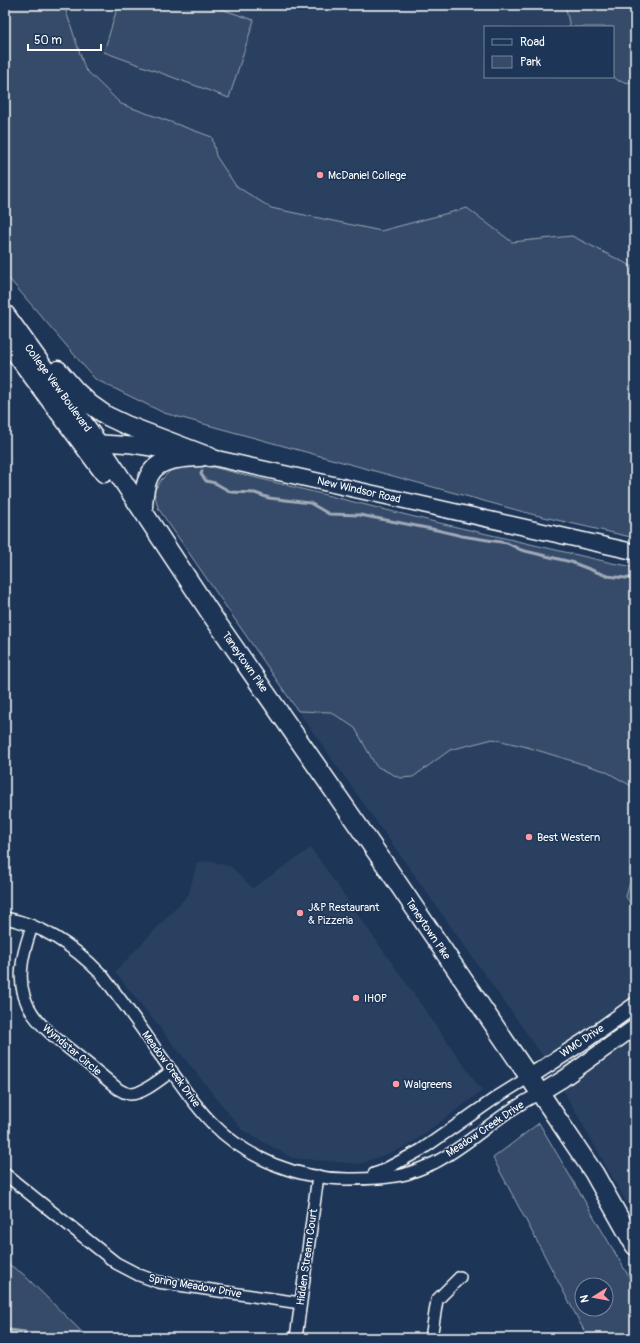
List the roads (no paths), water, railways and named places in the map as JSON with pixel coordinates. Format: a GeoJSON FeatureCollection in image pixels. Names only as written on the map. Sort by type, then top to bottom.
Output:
{"type":"FeatureCollection","features":[{"type":"Feature","properties":{"kind":"highway"},"geometry":{"type":"LineString","coordinates":[[5,310],[90,404],[107,416],[126,425],[210,457]]}},
{"type":"Feature","properties":{"kind":"highway","name":"College View Boulevard"},"geometry":{"type":"LineString","coordinates":[[5,314],[89,442]]}},
{"type":"Feature","properties":{"kind":"highway","name":"College View Boulevard"},"geometry":{"type":"LineString","coordinates":[[5,339],[89,442]]}},
{"type":"Feature","properties":{"kind":"highway","name":"Taneytown Pike"},"geometry":{"type":"LineString","coordinates":[[89,442],[143,509],[213,617]]}},
{"type":"Feature","properties":{"kind":"highway","name":"Taneytown Pike"},"geometry":{"type":"LineString","coordinates":[[89,442],[384,863],[594,1173],[635,1246]]}},
{"type":"Feature","properties":{"kind":"highway"},"geometry":{"type":"LineString","coordinates":[[143,509],[146,482],[149,475],[155,468],[165,461],[179,458],[210,457]]}},
{"type":"Feature","properties":{"kind":"main road","name":"New Windsor Road"},"geometry":{"type":"LineString","coordinates":[[89,442],[132,445],[210,457],[635,552]]}},
{"type":"Feature","properties":{"kind":"main road","name":"WMC Drive"},"geometry":{"type":"LineString","coordinates":[[529,1077],[586,1040],[635,1005]]}},
{"type":"Feature","properties":{"kind":"main road","name":"WMC Drive"},"geometry":{"type":"LineString","coordinates":[[540,1093],[563,1079],[635,1027]]}},
{"type":"Feature","properties":{"kind":"street","name":"Meadow Creek Drive"},"geometry":{"type":"LineString","coordinates":[[5,918],[32,926],[52,935],[79,953],[98,971],[134,1017],[198,1107],[212,1123],[237,1144],[262,1159],[291,1170],[337,1179],[361,1179],[406,1174],[434,1162],[461,1146],[511,1109],[540,1093]]}},
{"type":"Feature","properties":{"kind":"street","name":"Wyndstar Circle"},"geometry":{"type":"LineString","coordinates":[[32,926],[23,958],[21,978],[27,1004],[39,1023],[100,1074],[125,1092],[133,1094],[141,1092],[172,1071]]}},
{"type":"Feature","properties":{"kind":"street","name":"Meadow Creek Drive"},"geometry":{"type":"LineString","coordinates":[[361,1179],[380,1172],[421,1150],[497,1097],[529,1077]]}},
{"type":"Feature","properties":{"kind":"street","name":"Spring Meadow Drive"},"geometry":{"type":"LineString","coordinates":[[5,1174],[116,1263],[139,1275],[158,1282],[300,1303]]}},
{"type":"Feature","properties":{"kind":"street","name":"Hidden Stream Court"},"geometry":{"type":"LineString","coordinates":[[296,1338],[318,1176]]}},
{"type":"Feature","properties":{"kind":"street"},"geometry":{"type":"LineString","coordinates":[[431,1338],[437,1300],[460,1277]]}},
{"type":"Feature","properties":{"kind":"waterway"},"geometry":{"type":"LineString","coordinates":[[202,471],[201,474],[206,481],[215,483],[231,492],[255,493],[269,498],[310,503],[329,514],[360,515],[462,536],[507,543],[521,550],[571,562],[607,576],[635,579]]}},
{"type":"Feature","properties":{"kind":"waterway"},"geometry":{"type":"LineString","coordinates":[[5,1332],[9,1330],[25,1332],[25,1338]]}},
{"type":"Feature","properties":{"kind":"place","name":"McDaniel College"},"geometry":{"type":"Point","coordinates":[320,175]}},
{"type":"Feature","properties":{"kind":"place","name":"Best Western"},"geometry":{"type":"Point","coordinates":[529,837]}},
{"type":"Feature","properties":{"kind":"place","name":"J&P Restaurant & Pizzeria"},"geometry":{"type":"Point","coordinates":[300,913]}},
{"type":"Feature","properties":{"kind":"place","name":"IHOP"},"geometry":{"type":"Point","coordinates":[356,998]}},
{"type":"Feature","properties":{"kind":"place","name":"Walgreens"},"geometry":{"type":"Point","coordinates":[396,1084]}}]}
